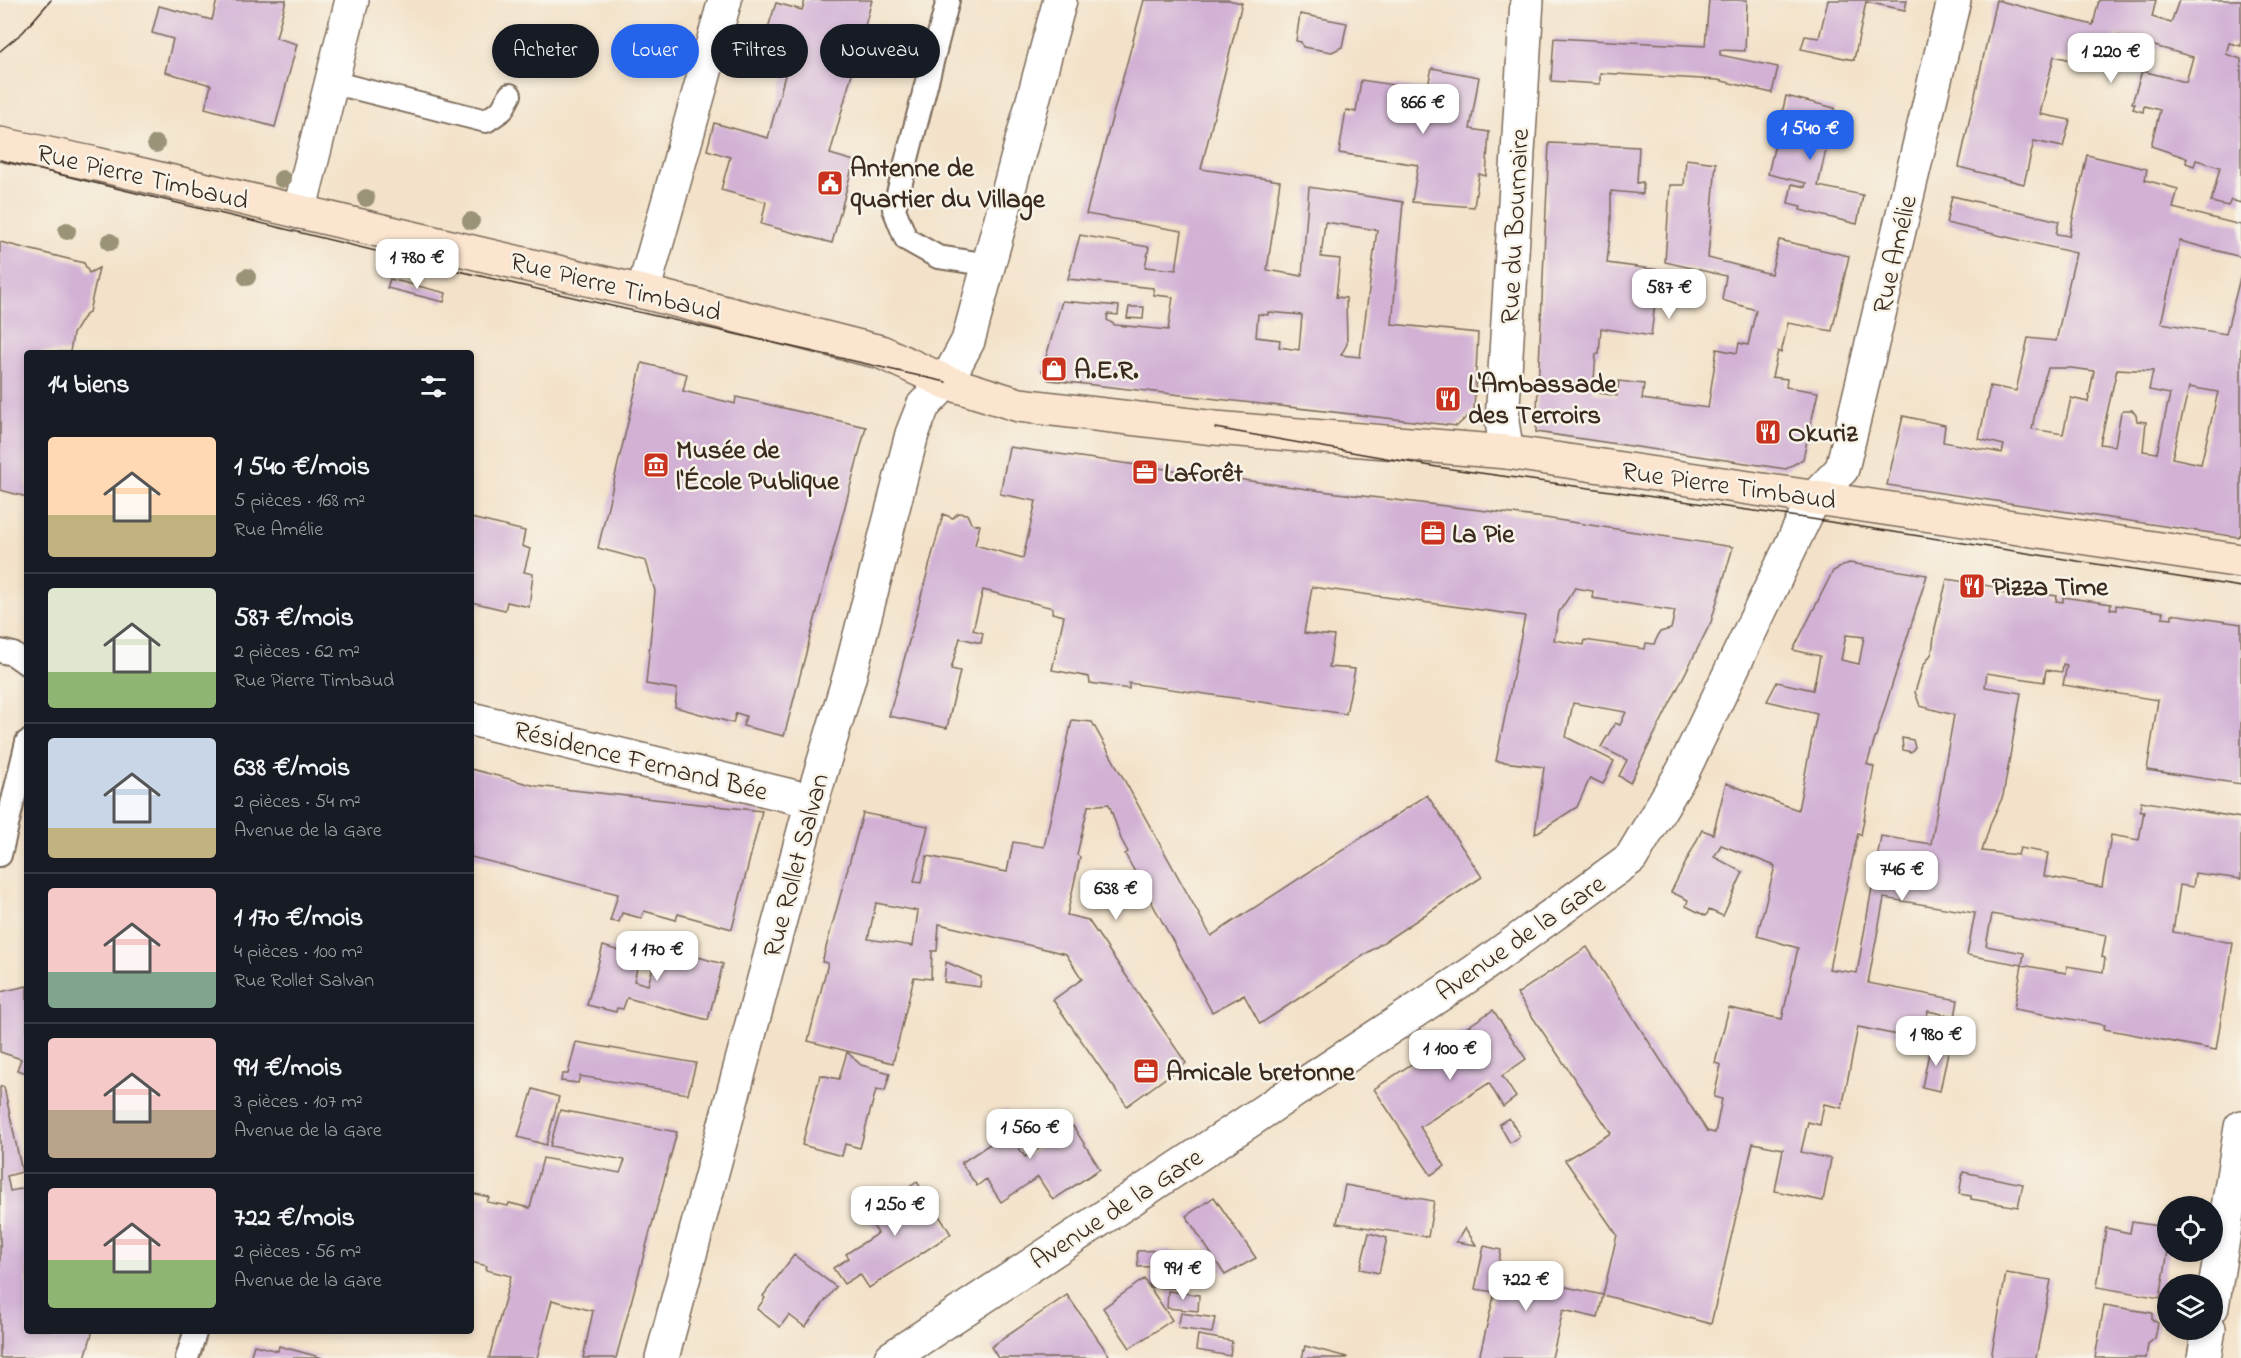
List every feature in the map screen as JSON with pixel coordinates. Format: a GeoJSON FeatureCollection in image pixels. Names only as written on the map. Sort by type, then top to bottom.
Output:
{"type":"FeatureCollection","features":[{"type":"Feature","properties":{"kind":"main road","name":"Rue Pierre Timbaud"},"geometry":{"type":"LineString","coordinates":[[0,144],[643,292],[881,352],[946,382],[1019,405],[1215,428],[1507,452],[2241,561]]}},
{"type":"Feature","properties":{"kind":"street"},"geometry":{"type":"LineString","coordinates":[[299,212],[352,0]]}},
{"type":"Feature","properties":{"kind":"street"},"geometry":{"type":"LineString","coordinates":[[643,292],[725,0]]}},
{"type":"Feature","properties":{"kind":"street","name":"Rue Rollet Salvan"},"geometry":{"type":"LineString","coordinates":[[662,1358],[812,801],[849,678],[912,434],[923,406],[946,382],[968,341],[1060,0]]}},
{"type":"Feature","properties":{"kind":"street","name":"Rue du Bournaire"},"geometry":{"type":"LineString","coordinates":[[1507,452],[1502,422],[1527,0]]}},
{"type":"Feature","properties":{"kind":"street","name":"Rue Amélie"},"geometry":{"type":"LineString","coordinates":[[1815,498],[1842,469],[1954,0]]}},
{"type":"Feature","properties":{"kind":"street","name":"Avenue de la Gare"},"geometry":{"type":"LineString","coordinates":[[891,1358],[1474,972],[1631,858],[1683,771],[1815,498]]}},
{"type":"Feature","properties":{"kind":"street","name":"Résidence Fernand Bée"},"geometry":{"type":"LineString","coordinates":[[474,720],[812,801]]}},
{"type":"Feature","properties":{"kind":"street"},"geometry":{"type":"LineString","coordinates":[[2217,1274],[2241,1127]]}},
{"type":"Feature","properties":{"kind":"street"},"geometry":{"type":"LineString","coordinates":[[2204,1358],[2207,1340]]}},
{"type":"Feature","properties":{"kind":"lane"},"geometry":{"type":"LineString","coordinates":[[948,0],[894,209],[906,239],[938,257],[990,265]]}},
{"type":"Feature","properties":{"kind":"lane"},"geometry":{"type":"LineString","coordinates":[[331,82],[486,121],[502,110],[510,95]]}},
{"type":"Feature","properties":{"kind":"lane"},"geometry":{"type":"LineString","coordinates":[[0,651],[12,654],[24,662]]}},
{"type":"Feature","properties":{"kind":"lane"},"geometry":{"type":"LineString","coordinates":[[0,855],[24,755]]}},
{"type":"Feature","properties":{"kind":"lane"},"geometry":{"type":"LineString","coordinates":[[187,1358],[195,1334]]}},
{"type":"Feature","properties":{"kind":"building"},"geometry":{"type":"Polygon","coordinates":[[[217,0],[286,0],[276,38],[297,44],[275,127],[205,108],[211,85],[165,72],[173,39],[152,33],[159,6],[212,20],[217,0]]]}},
{"type":"Feature","properties":{"kind":"building"},"geometry":{"type":"Polygon","coordinates":[[[805,0],[872,0],[865,24],[820,24],[820,78],[851,78],[830,154],[854,161],[832,243],[761,224],[766,202],[721,190],[730,157],[707,150],[714,123],[768,138],[784,78],[808,78],[808,24],[769,24],[776,3],[802,10],[805,0]]]}},
{"type":"Feature","properties":{"kind":"building"},"geometry":{"type":"Polygon","coordinates":[[[1144,0],[1228,0],[1242,3],[1201,169],[1280,181],[1267,270],[1302,276],[1309,187],[1403,202],[1392,324],[1478,333],[1474,410],[1457,426],[1049,380],[1042,371],[1062,301],[1119,306],[1118,315],[1108,314],[1107,320],[1115,325],[1168,330],[1173,297],[1154,295],[1153,288],[1068,279],[1080,235],[1149,247],[1145,267],[1176,270],[1182,231],[1086,214],[1144,0]],[[1325,222],[1321,257],[1340,259],[1336,297],[1346,298],[1347,344],[1341,355],[1360,357],[1377,230],[1325,222]],[[1268,312],[1268,315],[1258,314],[1256,337],[1280,340],[1279,347],[1299,350],[1302,315],[1268,312]]]}},
{"type":"Feature","properties":{"kind":"building"},"geometry":{"type":"Polygon","coordinates":[[[1709,0],[1747,0],[1745,51],[1720,50],[1720,55],[1778,67],[1772,93],[1718,80],[1600,73],[1600,84],[1551,81],[1554,38],[1705,46],[1709,0]]]}},
{"type":"Feature","properties":{"kind":"building"},"geometry":{"type":"Polygon","coordinates":[[[1828,0],[1907,0],[1905,10],[1866,2],[1854,60],[1801,49],[1805,36],[1819,38],[1828,0]]]}},
{"type":"Feature","properties":{"kind":"building"},"geometry":{"type":"Polygon","coordinates":[[[1996,0],[2093,25],[2099,0],[2156,0],[2152,17],[2171,23],[2179,0],[2241,0],[2241,46],[2229,43],[2226,54],[2241,59],[2241,203],[2231,200],[2228,206],[2211,202],[2220,167],[2196,160],[2194,166],[2186,163],[2187,158],[2151,146],[2160,110],[2144,106],[2143,112],[2133,109],[2135,104],[2132,103],[2142,71],[2186,82],[2193,57],[2116,35],[2109,69],[2054,56],[2040,114],[2070,120],[2063,147],[2034,141],[2024,184],[1959,167],[1996,0]]]}},
{"type":"Feature","properties":{"kind":"building"},"geometry":{"type":"Polygon","coordinates":[[[1300,14],[1347,23],[1342,47],[1332,52],[1303,47],[1301,42],[1296,41],[1300,14]]]}},
{"type":"Feature","properties":{"kind":"building"},"geometry":{"type":"Polygon","coordinates":[[[1432,68],[1479,77],[1470,129],[1489,132],[1486,176],[1479,174],[1474,207],[1412,202],[1418,165],[1339,153],[1346,110],[1356,112],[1361,80],[1427,90],[1432,68]]]}},
{"type":"Feature","properties":{"kind":"building"},"geometry":{"type":"Polygon","coordinates":[[[1786,96],[1835,108],[1818,186],[1863,195],[1857,224],[1800,210],[1801,206],[1788,203],[1792,184],[1805,187],[1806,183],[1768,174],[1786,96]]]}},
{"type":"Feature","properties":{"kind":"building"},"geometry":{"type":"Polygon","coordinates":[[[1549,143],[1639,147],[1637,183],[1643,182],[1643,194],[1611,191],[1611,227],[1607,263],[1659,270],[1651,336],[1601,328],[1593,392],[1617,396],[1619,381],[1644,384],[1642,399],[1708,408],[1717,349],[1737,353],[1739,343],[1748,345],[1756,310],[1722,300],[1726,276],[1665,262],[1670,185],[1684,185],[1686,159],[1716,163],[1708,258],[1771,274],[1779,240],[1849,256],[1832,331],[1788,323],[1781,353],[1778,351],[1772,377],[1787,379],[1786,387],[1818,392],[1803,459],[1786,469],[1536,432],[1549,143]]]}},
{"type":"Feature","properties":{"kind":"building"},"geometry":{"type":"Polygon","coordinates":[[[2087,155],[2147,169],[2145,180],[2178,189],[2173,208],[2241,225],[2241,257],[2180,241],[2161,323],[2226,334],[2241,274],[2241,534],[2238,537],[1887,485],[1903,416],[1945,425],[1943,442],[2002,453],[2004,445],[1979,439],[1990,386],[2016,391],[2028,338],[2056,341],[2076,253],[1946,223],[1952,196],[2059,221],[2056,234],[2069,236],[2087,155]],[[2048,368],[2037,402],[2032,429],[2063,434],[2071,398],[2088,402],[2094,371],[2048,368]],[[2117,369],[2100,444],[2115,446],[2121,412],[2132,410],[2137,421],[2146,422],[2143,451],[2157,453],[2170,394],[2149,390],[2153,371],[2117,369]],[[2189,387],[2172,458],[2201,464],[2218,392],[2189,387]]]}},
{"type":"Feature","properties":{"kind":"building"},"geometry":{"type":"Polygon","coordinates":[[[0,242],[84,263],[89,273],[99,268],[89,312],[73,334],[70,350],[24,350],[24,496],[0,490],[0,242]]]}},
{"type":"Feature","properties":{"kind":"building"},"geometry":{"type":"Polygon","coordinates":[[[390,279],[446,293],[444,302],[387,288],[390,279]]]}},
{"type":"Feature","properties":{"kind":"building"},"geometry":{"type":"Polygon","coordinates":[[[1129,307],[1144,307],[1143,319],[1127,318],[1129,307]]]}},
{"type":"Feature","properties":{"kind":"building"},"geometry":{"type":"Polygon","coordinates":[[[642,363],[687,374],[683,391],[735,404],[736,397],[866,427],[784,736],[743,726],[746,716],[736,713],[733,723],[675,707],[677,689],[646,684],[655,591],[646,561],[598,548],[642,363]]]}},
{"type":"Feature","properties":{"kind":"building"},"geometry":{"type":"Polygon","coordinates":[[[1009,447],[1329,492],[1545,518],[1733,547],[1711,622],[1630,783],[1619,776],[1627,760],[1601,747],[1615,723],[1620,725],[1626,712],[1573,703],[1566,737],[1614,761],[1603,784],[1590,778],[1577,807],[1535,834],[1544,767],[1496,761],[1525,616],[1312,587],[1304,633],[1334,636],[1329,667],[1355,669],[1346,714],[1129,683],[1129,689],[1090,683],[1089,677],[1052,670],[1064,616],[1052,613],[1053,608],[983,590],[973,630],[983,633],[981,643],[960,638],[951,669],[960,671],[947,728],[889,716],[943,514],[953,518],[958,513],[967,514],[971,523],[980,525],[975,545],[1023,558],[1036,501],[1000,494],[1009,447]],[[1575,588],[1559,612],[1554,640],[1584,645],[1585,640],[1645,649],[1646,643],[1654,644],[1660,632],[1671,629],[1675,611],[1592,598],[1593,591],[1575,588]]]}},
{"type":"Feature","properties":{"kind":"building"},"geometry":{"type":"Polygon","coordinates":[[[474,519],[525,531],[522,546],[530,549],[524,572],[533,574],[529,607],[507,602],[505,610],[474,603],[474,519]]]}},
{"type":"Feature","properties":{"kind":"building"},"geometry":{"type":"Polygon","coordinates":[[[1849,563],[1927,575],[1867,764],[1874,767],[1861,835],[1858,833],[1829,969],[1857,973],[1881,836],[1931,844],[1954,715],[1920,706],[1915,692],[1923,666],[1932,653],[1935,628],[1947,579],[2002,588],[2001,593],[2009,594],[2010,589],[2057,596],[2056,601],[2063,602],[2063,597],[2111,604],[2110,609],[2116,610],[2116,605],[2163,612],[2162,617],[2172,618],[2172,614],[2241,624],[2241,784],[2147,770],[2158,700],[2063,685],[2067,665],[2063,664],[2062,672],[2046,670],[2044,682],[1987,673],[1985,687],[2021,693],[2003,796],[1991,822],[1982,851],[2018,855],[2020,848],[2048,853],[2044,876],[2102,887],[2111,835],[2139,840],[2144,811],[2140,811],[2141,801],[2241,818],[2241,879],[2195,873],[2193,887],[2180,885],[2173,932],[2233,943],[2216,1050],[2104,1029],[2105,1025],[2014,1009],[2022,965],[1967,955],[1975,913],[1884,898],[1868,983],[1958,1000],[1955,1017],[1928,1011],[1922,1040],[1858,1027],[1842,1108],[1824,1104],[1820,1125],[1808,1122],[1801,1152],[1831,1159],[1823,1201],[1775,1191],[1783,1149],[1753,1143],[1711,1324],[1603,1295],[1617,1235],[1565,1160],[1611,1133],[1517,994],[1587,947],[1707,1131],[1715,1133],[1722,1099],[1714,1097],[1721,1065],[1715,1063],[1729,1008],[1782,1019],[1798,948],[1757,936],[1775,866],[1721,845],[1714,857],[1743,872],[1723,916],[1709,910],[1706,916],[1686,906],[1688,900],[1671,892],[1702,830],[1713,834],[1726,783],[1798,810],[1817,713],[1767,701],[1777,682],[1813,690],[1820,656],[1793,650],[1833,571],[1849,563]],[[1846,635],[1841,660],[1859,664],[1864,637],[1846,635]],[[1992,914],[1986,946],[2024,953],[2022,965],[2066,973],[2067,966],[2103,972],[2105,958],[2102,957],[2106,935],[1992,914]]]}},
{"type":"Feature","properties":{"kind":"building"},"geometry":{"type":"Polygon","coordinates":[[[1072,720],[1092,722],[1211,936],[1427,795],[1482,877],[1260,1024],[1244,995],[1212,1012],[1125,854],[1128,852],[1109,804],[1088,806],[1067,915],[1088,920],[1186,1063],[1127,1106],[1053,1000],[1082,979],[1066,954],[939,924],[937,951],[932,951],[931,979],[914,977],[893,1063],[808,1041],[828,963],[822,962],[863,813],[928,826],[914,882],[921,883],[927,856],[1007,872],[1013,842],[1044,847],[1072,720]],[[876,903],[868,939],[913,946],[918,911],[876,903]]]}},
{"type":"Feature","properties":{"kind":"building"},"geometry":{"type":"Polygon","coordinates":[[[1902,738],[1913,740],[1915,747],[1911,752],[1903,750],[1902,738]]]}},
{"type":"Feature","properties":{"kind":"building"},"geometry":{"type":"Polygon","coordinates":[[[474,770],[536,786],[762,811],[732,929],[678,914],[676,920],[644,911],[641,918],[622,913],[619,922],[610,921],[618,894],[474,858],[474,770]]]}},
{"type":"Feature","properties":{"kind":"building"},"geometry":{"type":"Polygon","coordinates":[[[603,946],[640,957],[634,981],[648,985],[659,946],[723,964],[708,1020],[627,998],[623,1009],[617,1008],[616,1012],[587,1005],[603,946]]]}},
{"type":"Feature","properties":{"kind":"building"},"geometry":{"type":"Polygon","coordinates":[[[946,962],[981,977],[980,987],[944,982],[946,962]]]}},
{"type":"Feature","properties":{"kind":"building"},"geometry":{"type":"Polygon","coordinates":[[[24,987],[24,1072],[17,1070],[21,1059],[0,1052],[0,992],[24,987]]]}},
{"type":"Feature","properties":{"kind":"building"},"geometry":{"type":"Polygon","coordinates":[[[1493,1010],[1526,1059],[1502,1076],[1516,1097],[1503,1107],[1489,1083],[1420,1127],[1445,1166],[1431,1175],[1374,1089],[1493,1010]]]}},
{"type":"Feature","properties":{"kind":"building"},"geometry":{"type":"Polygon","coordinates":[[[576,1042],[696,1063],[688,1094],[580,1076],[578,1083],[561,1081],[562,1074],[568,1074],[576,1042]]]}},
{"type":"Feature","properties":{"kind":"building"},"geometry":{"type":"Polygon","coordinates":[[[1931,1043],[1949,1047],[1940,1091],[1922,1087],[1931,1043]]]}},
{"type":"Feature","properties":{"kind":"building"},"geometry":{"type":"Polygon","coordinates":[[[847,1052],[861,1065],[890,1073],[885,1091],[876,1090],[860,1148],[845,1144],[842,1156],[802,1145],[820,1075],[839,1079],[847,1052]]]}},
{"type":"Feature","properties":{"kind":"building"},"geometry":{"type":"Polygon","coordinates":[[[0,1087],[4,1087],[22,1172],[7,1176],[10,1191],[24,1189],[24,1334],[92,1334],[85,1358],[0,1358],[0,1087]]]}},
{"type":"Feature","properties":{"kind":"building"},"geometry":{"type":"Polygon","coordinates":[[[533,1089],[559,1097],[546,1145],[518,1137],[533,1089]]]}},
{"type":"Feature","properties":{"kind":"building"},"geometry":{"type":"Polygon","coordinates":[[[1006,1109],[1011,1116],[1018,1111],[1031,1132],[1015,1143],[1025,1157],[1073,1126],[1100,1169],[1053,1200],[1038,1177],[1001,1202],[986,1179],[977,1186],[961,1163],[999,1138],[987,1121],[1006,1109]]]}},
{"type":"Feature","properties":{"kind":"building"},"geometry":{"type":"Polygon","coordinates":[[[560,1110],[677,1132],[616,1358],[583,1358],[593,1311],[552,1300],[537,1358],[489,1358],[511,1276],[486,1270],[487,1266],[474,1263],[474,1194],[489,1197],[487,1202],[508,1206],[509,1203],[530,1208],[543,1158],[620,1173],[625,1160],[550,1146],[560,1110]]]}},
{"type":"Feature","properties":{"kind":"building"},"geometry":{"type":"Polygon","coordinates":[[[1509,1118],[1520,1136],[1510,1143],[1499,1124],[1509,1118]]]}},
{"type":"Feature","properties":{"kind":"building"},"geometry":{"type":"Polygon","coordinates":[[[1963,1172],[2023,1184],[2018,1207],[1971,1199],[1971,1196],[1959,1194],[1963,1172]]]}},
{"type":"Feature","properties":{"kind":"building"},"geometry":{"type":"Polygon","coordinates":[[[917,1182],[951,1234],[869,1288],[860,1274],[844,1284],[833,1268],[849,1258],[846,1254],[878,1233],[866,1216],[917,1182]]]}},
{"type":"Feature","properties":{"kind":"building"},"geometry":{"type":"Polygon","coordinates":[[[1345,1185],[1434,1201],[1428,1237],[1337,1223],[1345,1185]]]}},
{"type":"Feature","properties":{"kind":"building"},"geometry":{"type":"Polygon","coordinates":[[[1214,1197],[1256,1258],[1225,1275],[1186,1216],[1214,1197]]]}},
{"type":"Feature","properties":{"kind":"building"},"geometry":{"type":"Polygon","coordinates":[[[2132,1222],[2157,1226],[2157,1262],[2166,1262],[2164,1274],[2157,1274],[2157,1297],[2097,1287],[2106,1228],[2130,1233],[2132,1222]]]}},
{"type":"Feature","properties":{"kind":"building"},"geometry":{"type":"Polygon","coordinates":[[[1465,1228],[1476,1245],[1456,1242],[1465,1228]]]}},
{"type":"Feature","properties":{"kind":"building"},"geometry":{"type":"Polygon","coordinates":[[[1369,1233],[1387,1238],[1379,1273],[1360,1269],[1369,1233]]]}},
{"type":"Feature","properties":{"kind":"building"},"geometry":{"type":"Polygon","coordinates":[[[1484,1246],[1501,1250],[1497,1272],[1603,1295],[1598,1318],[1563,1310],[1552,1358],[1479,1358],[1495,1292],[1475,1289],[1484,1246]]]}},
{"type":"Feature","properties":{"kind":"building"},"geometry":{"type":"Polygon","coordinates":[[[1172,1250],[1173,1266],[1138,1267],[1137,1251],[1172,1250]]]}},
{"type":"Feature","properties":{"kind":"building"},"geometry":{"type":"Polygon","coordinates":[[[794,1255],[836,1287],[805,1327],[789,1315],[780,1327],[757,1309],[765,1298],[763,1296],[794,1255]]]}},
{"type":"Feature","properties":{"kind":"building"},"geometry":{"type":"Polygon","coordinates":[[[1151,1270],[1186,1272],[1185,1289],[1150,1287],[1151,1270]]]}},
{"type":"Feature","properties":{"kind":"building"},"geometry":{"type":"Polygon","coordinates":[[[2006,1273],[2051,1280],[2036,1358],[1991,1358],[2006,1273]]]}},
{"type":"Feature","properties":{"kind":"building"},"geometry":{"type":"Polygon","coordinates":[[[1144,1279],[1172,1320],[1130,1348],[1103,1308],[1144,1279]]]}},
{"type":"Feature","properties":{"kind":"building"},"geometry":{"type":"Polygon","coordinates":[[[1168,1291],[1199,1295],[1198,1311],[1167,1308],[1168,1291]]]}},
{"type":"Feature","properties":{"kind":"building"},"geometry":{"type":"Polygon","coordinates":[[[1067,1295],[1111,1358],[998,1358],[991,1347],[1067,1295]]]}},
{"type":"Feature","properties":{"kind":"building"},"geometry":{"type":"Polygon","coordinates":[[[2104,1305],[2152,1313],[2152,1320],[2157,1322],[2157,1328],[2155,1338],[2148,1344],[2146,1358],[2095,1358],[2104,1305]]]}},
{"type":"Feature","properties":{"kind":"building"},"geometry":{"type":"Polygon","coordinates":[[[1181,1313],[1215,1318],[1212,1333],[1178,1328],[1181,1313]]]}},
{"type":"Feature","properties":{"kind":"building"},"geometry":{"type":"Polygon","coordinates":[[[1198,1335],[1232,1341],[1230,1356],[1196,1350],[1198,1335]]]}},
{"type":"Feature","properties":{"kind":"building"},"geometry":{"type":"Polygon","coordinates":[[[254,1345],[278,1351],[279,1346],[323,1358],[250,1358],[254,1345]]]}},
{"type":"Feature","properties":{"kind":"building"},"geometry":{"type":"Polygon","coordinates":[[[1305,1346],[1347,1357],[1347,1358],[1302,1358],[1305,1346]]]}},
{"type":"Feature","properties":{"kind":"tram line"},"geometry":{"type":"LineString","coordinates":[[0,51],[23,32],[51,0]]}},
{"type":"Feature","properties":{"kind":"tram line"},"geometry":{"type":"LineString","coordinates":[[0,160],[454,270],[946,382]]}},
{"type":"Feature","properties":{"kind":"tram line"},"geometry":{"type":"LineString","coordinates":[[1215,428],[1437,467],[1805,518],[2241,587]]}},
{"type":"Feature","properties":{"kind":"place","name":"Antenne de quartier du Village"},"geometry":{"type":"Point","coordinates":[830,183]}},
{"type":"Feature","properties":{"kind":"place","name":"A.E.R."},"geometry":{"type":"Point","coordinates":[1054,369]}},
{"type":"Feature","properties":{"kind":"place","name":"L'Ambassade des Terroirs"},"geometry":{"type":"Point","coordinates":[1448,399]}},
{"type":"Feature","properties":{"kind":"place","name":"Okuriz"},"geometry":{"type":"Point","coordinates":[1768,432]}},
{"type":"Feature","properties":{"kind":"place","name":"Musée de l'École Publique"},"geometry":{"type":"Point","coordinates":[656,465]}},
{"type":"Feature","properties":{"kind":"place","name":"Laforêt"},"geometry":{"type":"Point","coordinates":[1145,472]}},
{"type":"Feature","properties":{"kind":"place","name":"La Pie"},"geometry":{"type":"Point","coordinates":[1433,533]}},
{"type":"Feature","properties":{"kind":"place","name":"Pizza Time"},"geometry":{"type":"Point","coordinates":[1972,586]}},
{"type":"Feature","properties":{"kind":"place","name":"Amicale bretonne"},"geometry":{"type":"Point","coordinates":[1146,1071]}}]}
